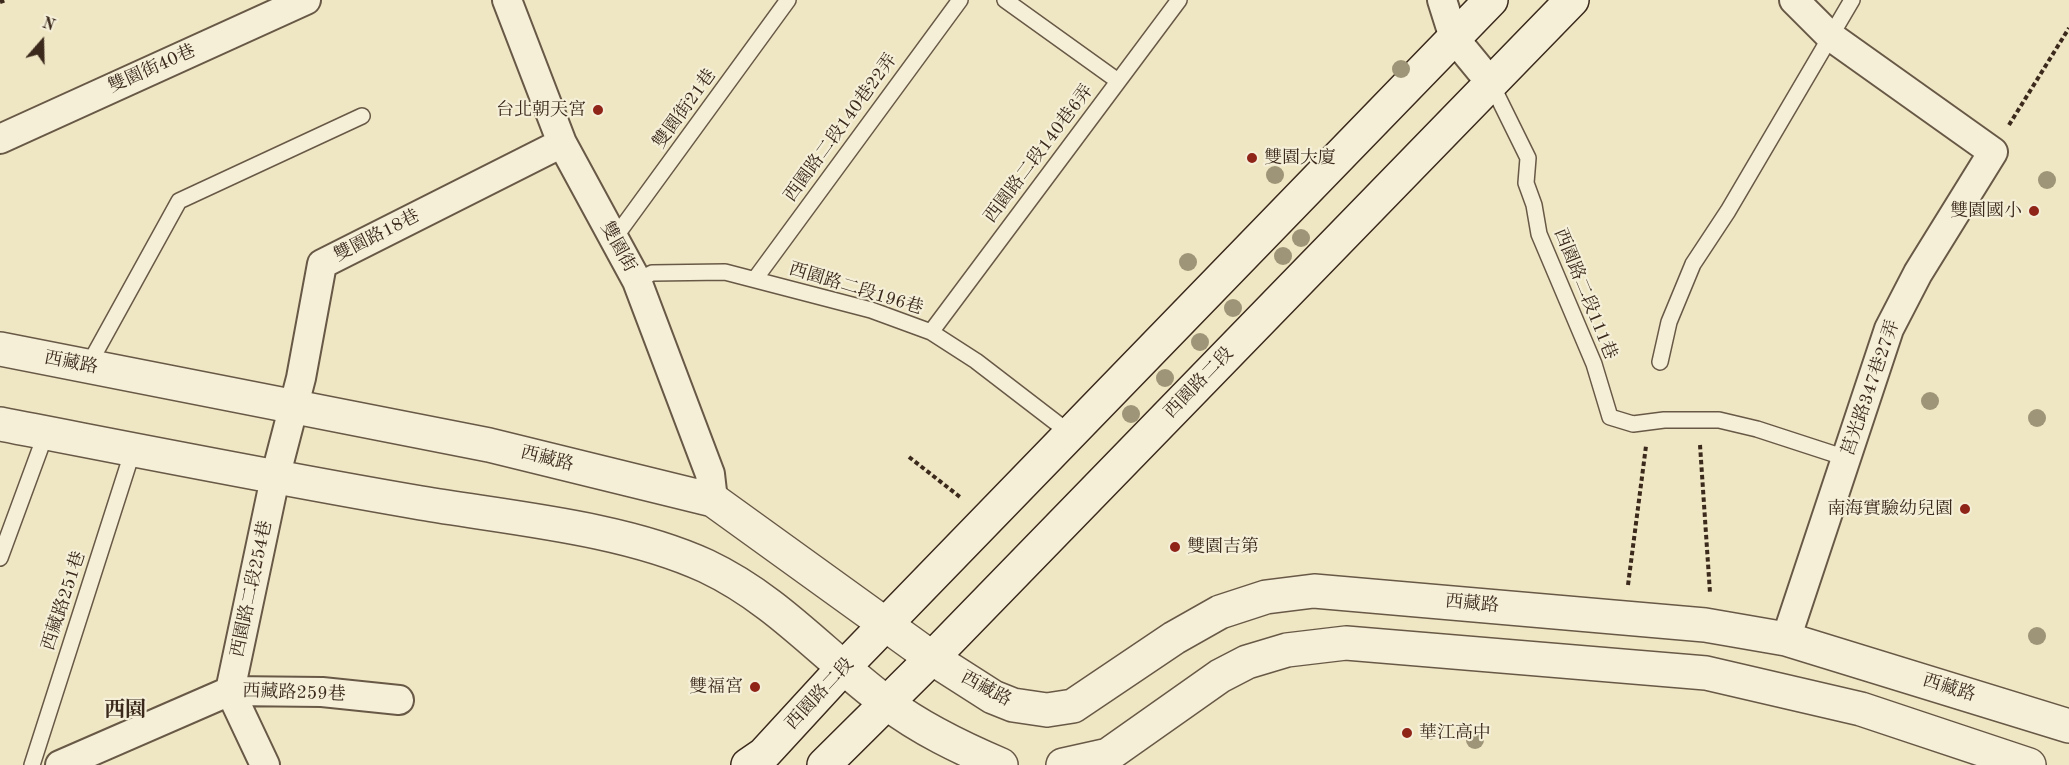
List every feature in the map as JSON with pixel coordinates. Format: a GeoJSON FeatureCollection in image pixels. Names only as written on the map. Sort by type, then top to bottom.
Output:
{"type":"FeatureCollection","features":[{"type":"Feature","properties":{"kind":"street","name":"雙園街40巷"},"geometry":{"type":"LineString","coordinates":[[0,139],[306,0]]}},
{"type":"Feature","properties":{"kind":"street","name":"雙園街"},"geometry":{"type":"LineString","coordinates":[[507,0],[562,143],[637,281],[710,474],[713,500]]}},
{"type":"Feature","properties":{"kind":"street"},"geometry":{"type":"LineString","coordinates":[[1442,0],[1454,38],[1491,83]]}},
{"type":"Feature","properties":{"kind":"street","name":"西園路二段"},"geometry":{"type":"LineString","coordinates":[[748,765],[764,754],[844,667],[1491,0]]}},
{"type":"Feature","properties":{"kind":"street","name":"西園路二段"},"geometry":{"type":"LineString","coordinates":[[824,765],[932,658],[1572,0]]}},
{"type":"Feature","properties":{"kind":"street"},"geometry":{"type":"LineString","coordinates":[[1794,0],[1830,36],[1993,152]]}},
{"type":"Feature","properties":{"kind":"street","name":"雙園路18巷"},"geometry":{"type":"LineString","coordinates":[[294,407],[322,264],[562,143]]}},
{"type":"Feature","properties":{"kind":"street","name":"莒光路347巷27弄"},"geometry":{"type":"LineString","coordinates":[[1786,639],[1889,329],[1918,273],[1993,152]]}},
{"type":"Feature","properties":{"kind":"street","name":"西藏路"},"geometry":{"type":"LineString","coordinates":[[0,349],[489,445],[713,500],[885,626],[932,658],[1013,705],[1047,711],[1073,706],[1174,638],[1220,612],[1266,597],[1314,591],[1713,626],[1786,639],[2069,726]]}},
{"type":"Feature","properties":{"kind":"street","name":"西園路二段254巷"},"geometry":{"type":"LineString","coordinates":[[230,691],[275,478],[294,407]]}},
{"type":"Feature","properties":{"kind":"street"},"geometry":{"type":"LineString","coordinates":[[0,424],[275,478],[615,537],[672,553],[706,566],[744,588],[795,623],[887,703],[944,738],[1000,765]]}},
{"type":"Feature","properties":{"kind":"street"},"geometry":{"type":"LineString","coordinates":[[1064,765],[1108,755],[1220,676],[1247,662],[1287,650],[1346,643],[1706,674],[1861,709],[2029,765]]}},
{"type":"Feature","properties":{"kind":"street"},"geometry":{"type":"LineString","coordinates":[[230,691],[265,765]]}},
{"type":"Feature","properties":{"kind":"street","name":"西藏路259巷"},"geometry":{"type":"LineString","coordinates":[[60,765],[230,691],[322,692],[399,700]]}},
{"type":"Feature","properties":{"kind":"lane","name":"雙園街21巷"},"geometry":{"type":"LineString","coordinates":[[613,240],[788,0]]}},
{"type":"Feature","properties":{"kind":"lane","name":"西園路二段140巷22弄"},"geometry":{"type":"LineString","coordinates":[[754,279],[960,0]]}},
{"type":"Feature","properties":{"kind":"lane"},"geometry":{"type":"LineString","coordinates":[[1005,0],[1118,81]]}},
{"type":"Feature","properties":{"kind":"lane","name":"西園路二段140巷6弄"},"geometry":{"type":"LineString","coordinates":[[931,332],[1179,0]]}},
{"type":"Feature","properties":{"kind":"lane"},"geometry":{"type":"LineString","coordinates":[[1660,362],[1669,322],[1693,264],[1728,210],[1852,0]]}},
{"type":"Feature","properties":{"kind":"lane","name":"西園路二段111巷"},"geometry":{"type":"LineString","coordinates":[[1491,83],[1528,158],[1526,183],[1534,206],[1539,234],[1594,364],[1610,417],[1634,424],[1699,419],[1719,420],[1757,429],[1846,458]]}},
{"type":"Feature","properties":{"kind":"lane"},"geometry":{"type":"LineString","coordinates":[[88,366],[179,201],[362,116]]}},
{"type":"Feature","properties":{"kind":"lane","name":"西園路二段196巷"},"geometry":{"type":"LineString","coordinates":[[637,281],[652,273],[725,272],[872,310],[931,332],[976,361],[1071,434]]}},
{"type":"Feature","properties":{"kind":"lane"},"geometry":{"type":"LineString","coordinates":[[0,558],[46,433]]}},
{"type":"Feature","properties":{"kind":"lane","name":"西藏路251巷"},"geometry":{"type":"LineString","coordinates":[[32,765],[133,450]]}},
{"type":"Feature","properties":{"kind":"path"},"geometry":{"type":"LineString","coordinates":[[0,3],[6,0]]}},
{"type":"Feature","properties":{"kind":"path"},"geometry":{"type":"LineString","coordinates":[[1993,152],[2069,28]]}},
{"type":"Feature","properties":{"kind":"path"},"geometry":{"type":"LineString","coordinates":[[1699,419],[1713,626]]}},
{"type":"Feature","properties":{"kind":"path"},"geometry":{"type":"LineString","coordinates":[[1624,618],[1649,423]]}},
{"type":"Feature","properties":{"kind":"path"},"geometry":{"type":"LineString","coordinates":[[909,457],[960,496]]}},
{"type":"Feature","properties":{"kind":"place","name":"台北朝天宮"},"geometry":{"type":"Point","coordinates":[598,110]}},
{"type":"Feature","properties":{"kind":"place","name":"雙園大廈"},"geometry":{"type":"Point","coordinates":[1252,158]}},
{"type":"Feature","properties":{"kind":"place","name":"雙園國小"},"geometry":{"type":"Point","coordinates":[2034,211]}},
{"type":"Feature","properties":{"kind":"place","name":"南海實驗幼兒園"},"geometry":{"type":"Point","coordinates":[1965,509]}},
{"type":"Feature","properties":{"kind":"place","name":"雙園吉第"},"geometry":{"type":"Point","coordinates":[1175,547]}},
{"type":"Feature","properties":{"kind":"place","name":"雙福宮"},"geometry":{"type":"Point","coordinates":[755,687]}},
{"type":"Feature","properties":{"kind":"place","name":"華江高中"},"geometry":{"type":"Point","coordinates":[1407,733]}},
{"type":"Feature","properties":{"kind":"district","name":"西園"},"geometry":{"type":"Point","coordinates":[125,710]}}]}
